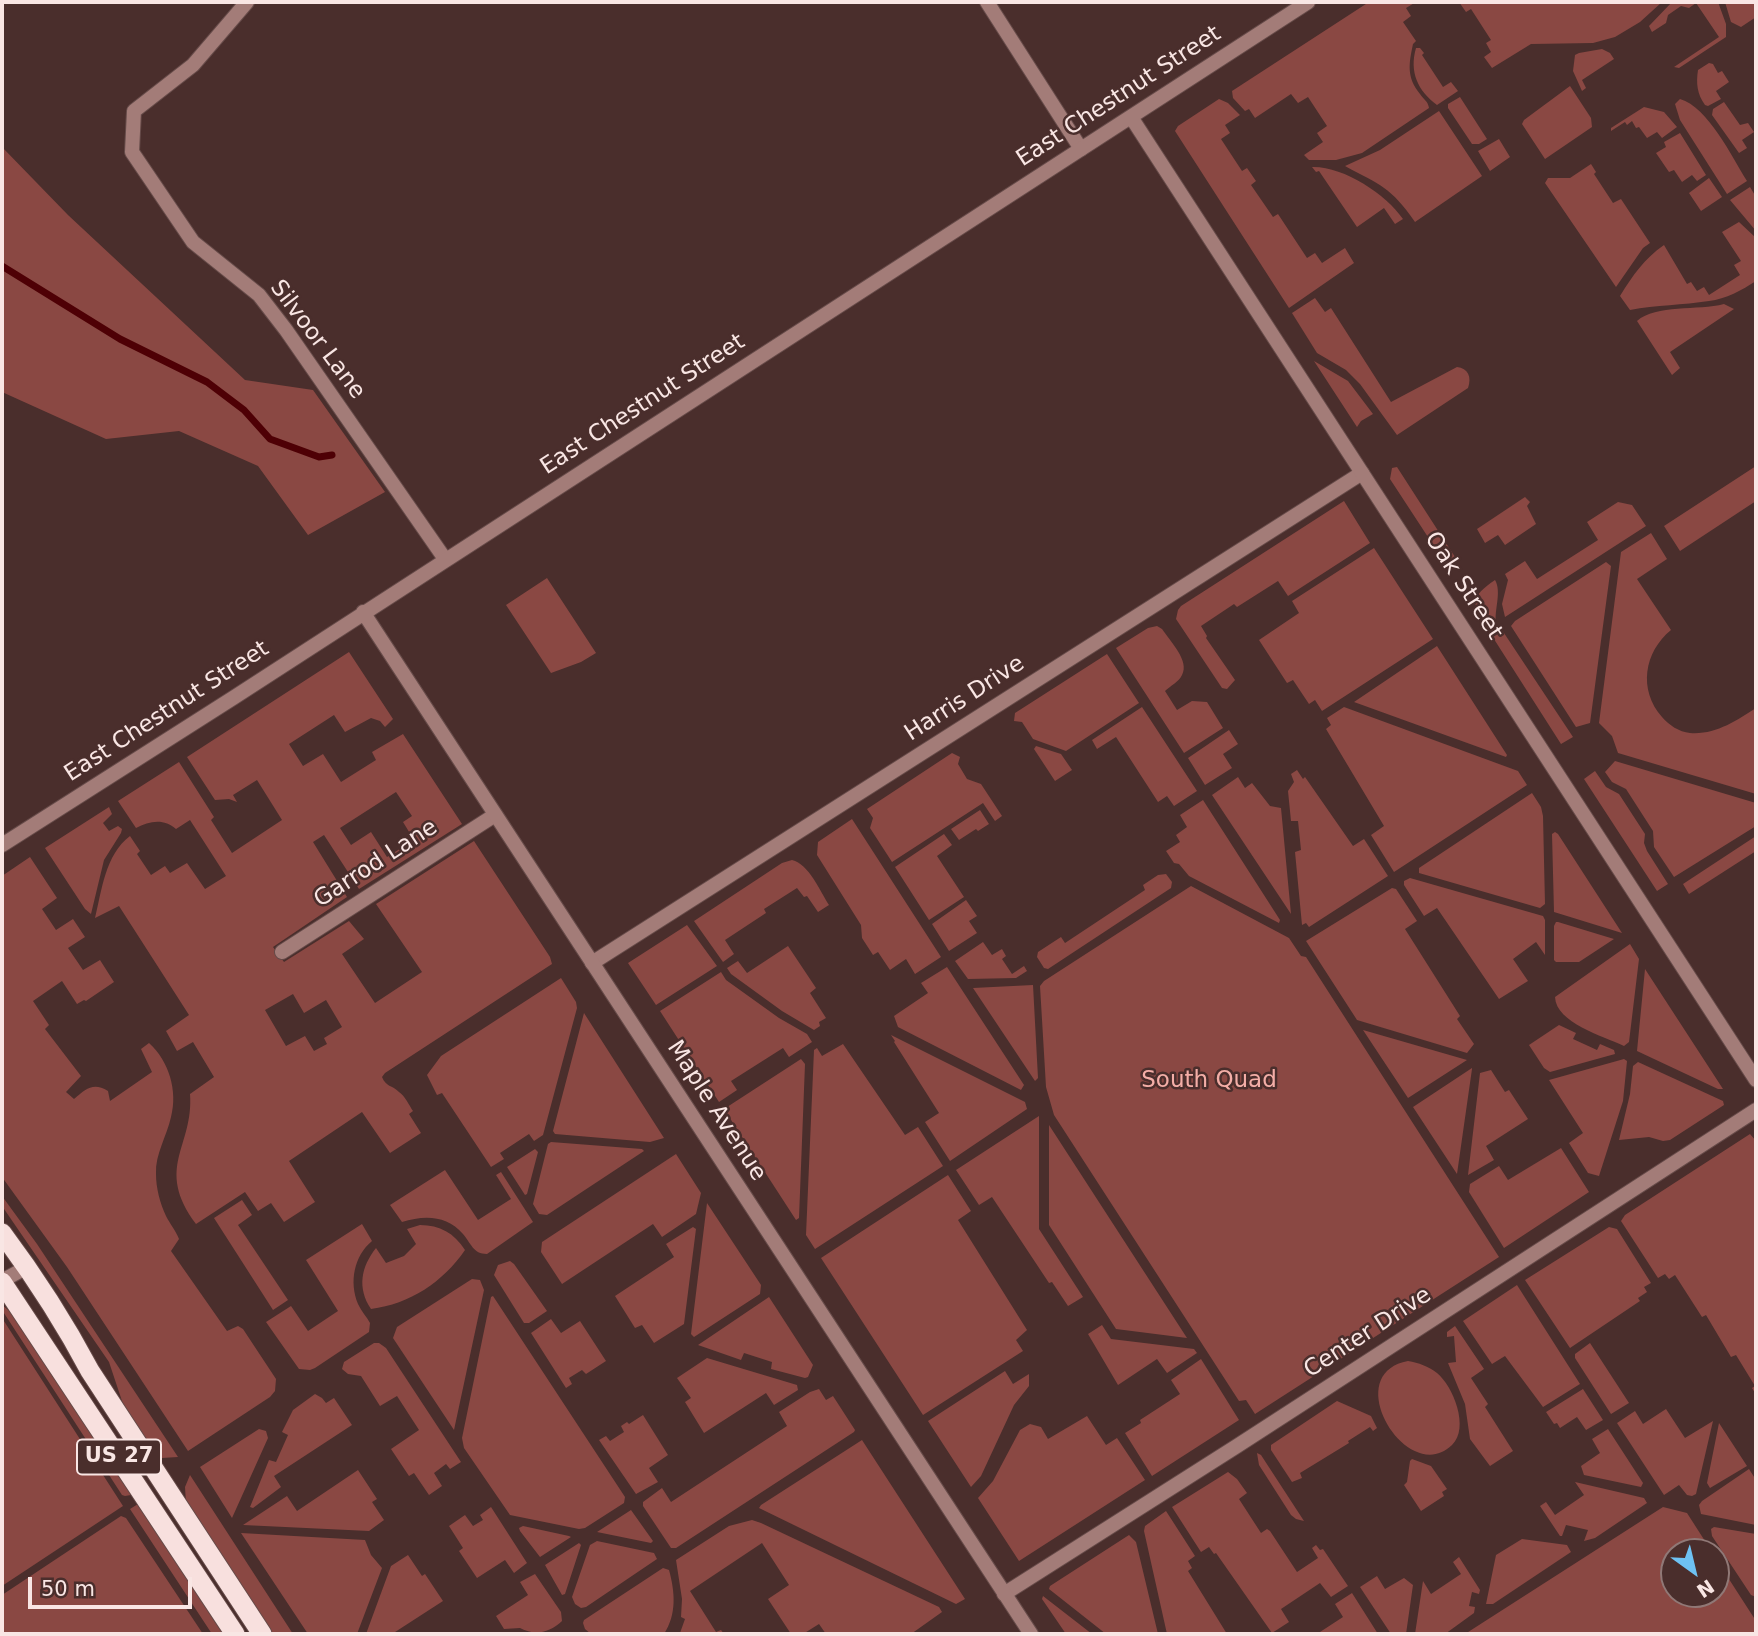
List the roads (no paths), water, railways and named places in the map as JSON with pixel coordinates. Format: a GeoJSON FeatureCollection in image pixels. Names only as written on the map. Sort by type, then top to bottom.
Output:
{"type":"FeatureCollection","features":[{"type":"Feature","properties":{"kind":"highway","name":"US 27"},"geometry":{"type":"LineString","coordinates":[[2,1233],[69,1331],[90,1371],[262,1634]]}},
{"type":"Feature","properties":{"kind":"highway","name":"US 27"},"geometry":{"type":"LineString","coordinates":[[2,1281],[235,1634]]}},
{"type":"Feature","properties":{"kind":"street","name":"Silvoor Lane"},"geometry":{"type":"LineString","coordinates":[[247,2],[193,65],[134,111],[132,152],[193,242],[259,295],[286,330],[445,559]]}},
{"type":"Feature","properties":{"kind":"street"},"geometry":{"type":"LineString","coordinates":[[987,2],[1081,149]]}},
{"type":"Feature","properties":{"kind":"street","name":"East Chestnut Street"},"geometry":{"type":"LineString","coordinates":[[2,845],[1308,2]]}},
{"type":"Feature","properties":{"kind":"street","name":"Oak Street"},"geometry":{"type":"LineString","coordinates":[[1131,117],[1756,1080]]}},
{"type":"Feature","properties":{"kind":"street","name":"Harris Drive"},"geometry":{"type":"LineString","coordinates":[[593,963],[1362,473]]}},
{"type":"Feature","properties":{"kind":"street","name":"Maple Avenue"},"geometry":{"type":"LineString","coordinates":[[363,612],[1031,1634]]}},
{"type":"Feature","properties":{"kind":"street","name":"Garrod Lane"},"geometry":{"type":"LineString","coordinates":[[282,953],[495,815]]}},
{"type":"Feature","properties":{"kind":"street","name":"Center Drive"},"geometry":{"type":"LineString","coordinates":[[1004,1594],[1756,1110]]}},
{"type":"Feature","properties":{"kind":"street"},"geometry":{"type":"LineString","coordinates":[[2,1281],[27,1267]]}},
{"type":"Feature","properties":{"kind":"waterway"},"geometry":{"type":"LineString","coordinates":[[2,266],[120,339],[207,382],[244,410],[270,439],[319,457],[332,455]]}},
{"type":"Feature","properties":{"kind":"park label","name":"South Quad"},"geometry":{"type":"Point","coordinates":[1209,1081]}}]}
